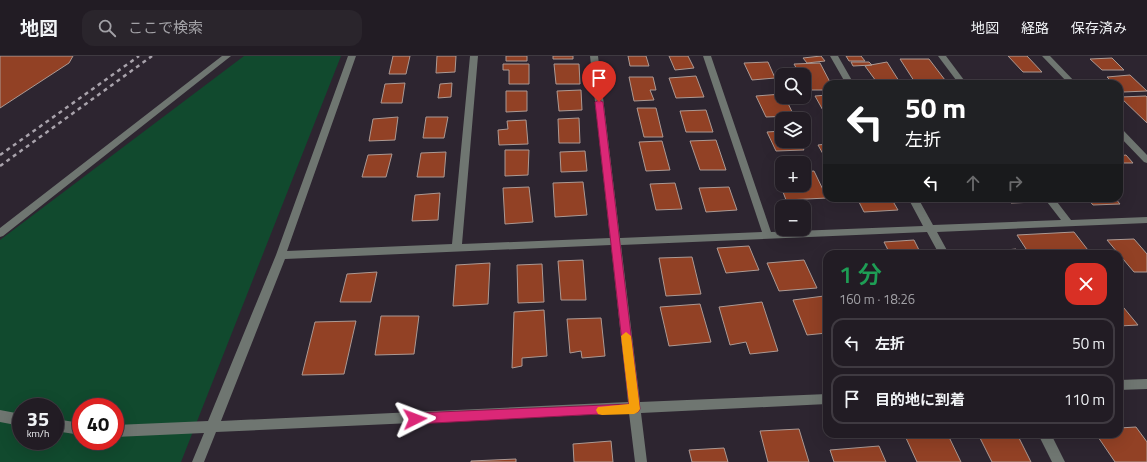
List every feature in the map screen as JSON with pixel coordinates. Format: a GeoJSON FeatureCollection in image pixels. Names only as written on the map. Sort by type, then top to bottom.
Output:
{"type":"FeatureCollection","features":[{"type":"Feature","properties":{"kind":"street"},"geometry":{"type":"LineString","coordinates":[[0,232],[227,56]]}},
{"type":"Feature","properties":{"kind":"street"},"geometry":{"type":"LineString","coordinates":[[200,458],[281,254],[352,56]]}},
{"type":"Feature","properties":{"kind":"street"},"geometry":{"type":"LineString","coordinates":[[457,248],[474,56]]}},
{"type":"Feature","properties":{"kind":"street"},"geometry":{"type":"LineString","coordinates":[[594,56],[641,462]]}},
{"type":"Feature","properties":{"kind":"street"},"geometry":{"type":"LineString","coordinates":[[707,56],[768,236]]}},
{"type":"Feature","properties":{"kind":"street"},"geometry":{"type":"LineString","coordinates":[[834,56],[848,80]]}},
{"type":"Feature","properties":{"kind":"street"},"geometry":{"type":"LineString","coordinates":[[942,56],[960,80]]}},
{"type":"Feature","properties":{"kind":"street"},"geometry":{"type":"LineString","coordinates":[[1046,56],[1069,80]]}},
{"type":"Feature","properties":{"kind":"street"},"geometry":{"type":"LineString","coordinates":[[1123,135],[1147,160]]}},
{"type":"Feature","properties":{"kind":"street"},"geometry":{"type":"LineString","coordinates":[[915,202],[942,250]]}},
{"type":"Feature","properties":{"kind":"street"},"geometry":{"type":"LineString","coordinates":[[1052,202],[1068,224]]}},
{"type":"Feature","properties":{"kind":"street"},"geometry":{"type":"LineString","coordinates":[[281,254],[930,230],[1147,220]]}},
{"type":"Feature","properties":{"kind":"street"},"geometry":{"type":"LineString","coordinates":[[1123,385],[1147,384]]}},
{"type":"Feature","properties":{"kind":"street"},"geometry":{"type":"LineString","coordinates":[[124,431],[634,409],[823,399]]}},
{"type":"Feature","properties":{"kind":"street"},"geometry":{"type":"LineString","coordinates":[[0,416],[12,418]]}},
{"type":"Feature","properties":{"kind":"street"},"geometry":{"type":"LineString","coordinates":[[1046,438],[1059,462]]}},
{"type":"Feature","properties":{"kind":"green space"},"geometry":{"type":"Polygon","coordinates":[[[244,56],[341,56],[181,462],[0,462],[0,240],[244,56]]]}},
{"type":"Feature","properties":{"kind":"building"},"geometry":{"type":"Polygon","coordinates":[[[0,56],[73,56],[69,63],[0,108],[0,56]]]}},
{"type":"Feature","properties":{"kind":"building"},"geometry":{"type":"Polygon","coordinates":[[[393,56],[410,56],[406,74],[389,74],[393,56]]]}},
{"type":"Feature","properties":{"kind":"building"},"geometry":{"type":"Polygon","coordinates":[[[437,56],[456,56],[455,72],[436,73],[437,56]]]}},
{"type":"Feature","properties":{"kind":"building"},"geometry":{"type":"Polygon","coordinates":[[[506,56],[527,56],[527,61],[506,61],[506,56]]]}},
{"type":"Feature","properties":{"kind":"building"},"geometry":{"type":"Polygon","coordinates":[[[553,56],[573,56],[573,59],[553,59],[553,56]]]}},
{"type":"Feature","properties":{"kind":"building"},"geometry":{"type":"Polygon","coordinates":[[[628,56],[646,56],[649,66],[630,66],[628,56]]]}},
{"type":"Feature","properties":{"kind":"building"},"geometry":{"type":"Polygon","coordinates":[[[669,56],[688,56],[694,68],[675,70],[669,56]]]}},
{"type":"Feature","properties":{"kind":"building"},"geometry":{"type":"Polygon","coordinates":[[[821,56],[825,61],[807,63],[803,58],[821,56]]]}},
{"type":"Feature","properties":{"kind":"building"},"geometry":{"type":"Polygon","coordinates":[[[846,56],[861,56],[865,61],[849,61],[846,56]]]}},
{"type":"Feature","properties":{"kind":"building"},"geometry":{"type":"Polygon","coordinates":[[[1008,56],[1027,56],[1042,72],[1023,72],[1008,56]]]}},
{"type":"Feature","properties":{"kind":"building"},"geometry":{"type":"Polygon","coordinates":[[[1112,58],[1124,70],[1102,70],[1090,59],[1112,58]]]}},
{"type":"Feature","properties":{"kind":"building"},"geometry":{"type":"Polygon","coordinates":[[[900,59],[929,59],[945,80],[929,80],[913,80],[900,59]]]}},
{"type":"Feature","properties":{"kind":"building"},"geometry":{"type":"Polygon","coordinates":[[[768,62],[775,78],[752,80],[744,63],[768,62]]]}},
{"type":"Feature","properties":{"kind":"building"},"geometry":{"type":"Polygon","coordinates":[[[851,62],[869,62],[872,65],[853,66],[851,62]]]}},
{"type":"Feature","properties":{"kind":"building"},"geometry":{"type":"Polygon","coordinates":[[[887,62],[898,80],[875,80],[865,66],[887,62]]]}},
{"type":"Feature","properties":{"kind":"building"},"geometry":{"type":"Polygon","coordinates":[[[820,63],[829,80],[823,80],[823,90],[811,90],[811,68],[796,68],[794,64],[820,63]]]}},
{"type":"Feature","properties":{"kind":"building"},"geometry":{"type":"Polygon","coordinates":[[[503,64],[529,64],[529,84],[509,84],[509,70],[503,70],[503,64]]]}},
{"type":"Feature","properties":{"kind":"building"},"geometry":{"type":"Polygon","coordinates":[[[554,64],[579,64],[580,84],[556,84],[554,64]]]}},
{"type":"Feature","properties":{"kind":"building"},"geometry":{"type":"Polygon","coordinates":[[[1130,75],[1147,91],[1123,92],[1123,80],[1110,80],[1107,77],[1130,75]]]}},
{"type":"Feature","properties":{"kind":"building"},"geometry":{"type":"Polygon","coordinates":[[[696,76],[704,97],[676,98],[669,78],[696,76]]]}},
{"type":"Feature","properties":{"kind":"building"},"geometry":{"type":"Polygon","coordinates":[[[629,77],[653,77],[656,90],[650,90],[654,100],[634,101],[629,77]]]}},
{"type":"Feature","properties":{"kind":"building"},"geometry":{"type":"Polygon","coordinates":[[[405,83],[402,103],[381,103],[385,84],[405,83]]]}},
{"type":"Feature","properties":{"kind":"building"},"geometry":{"type":"Polygon","coordinates":[[[452,83],[451,97],[438,98],[440,84],[452,83]]]}},
{"type":"Feature","properties":{"kind":"building"},"geometry":{"type":"Polygon","coordinates":[[[581,90],[582,110],[559,111],[557,91],[581,90]]]}},
{"type":"Feature","properties":{"kind":"building"},"geometry":{"type":"Polygon","coordinates":[[[506,91],[527,91],[527,111],[506,112],[506,91]]]}},
{"type":"Feature","properties":{"kind":"building"},"geometry":{"type":"Polygon","coordinates":[[[775,95],[775,104],[788,104],[792,112],[775,112],[775,117],[766,117],[756,96],[775,95]]]}},
{"type":"Feature","properties":{"kind":"building"},"geometry":{"type":"Polygon","coordinates":[[[823,95],[823,110],[815,96],[823,95]]]}},
{"type":"Feature","properties":{"kind":"building"},"geometry":{"type":"Polygon","coordinates":[[[1123,97],[1147,97],[1147,123],[1123,100],[1123,97]]]}},
{"type":"Feature","properties":{"kind":"building"},"geometry":{"type":"Polygon","coordinates":[[[637,108],[656,108],[663,137],[644,137],[637,108]]]}},
{"type":"Feature","properties":{"kind":"building"},"geometry":{"type":"Polygon","coordinates":[[[706,110],[713,132],[686,132],[680,111],[706,110]]]}},
{"type":"Feature","properties":{"kind":"building"},"geometry":{"type":"Polygon","coordinates":[[[398,117],[395,140],[369,141],[373,119],[398,117]]]}},
{"type":"Feature","properties":{"kind":"building"},"geometry":{"type":"Polygon","coordinates":[[[426,117],[448,117],[444,138],[423,138],[426,117]]]}},
{"type":"Feature","properties":{"kind":"building"},"geometry":{"type":"Polygon","coordinates":[[[579,118],[580,143],[559,143],[558,119],[579,118]]]}},
{"type":"Feature","properties":{"kind":"building"},"geometry":{"type":"Polygon","coordinates":[[[526,120],[528,144],[499,145],[498,130],[508,129],[507,121],[526,120]]]}},
{"type":"Feature","properties":{"kind":"building"},"geometry":{"type":"Polygon","coordinates":[[[775,131],[775,148],[803,148],[804,150],[776,151],[767,132],[775,131]]]}},
{"type":"Feature","properties":{"kind":"building"},"geometry":{"type":"Polygon","coordinates":[[[716,140],[726,170],[700,170],[690,141],[716,140]]]}},
{"type":"Feature","properties":{"kind":"building"},"geometry":{"type":"Polygon","coordinates":[[[662,141],[670,170],[646,171],[639,142],[662,141]]]}},
{"type":"Feature","properties":{"kind":"building"},"geometry":{"type":"Polygon","coordinates":[[[823,144],[823,154],[818,145],[823,144]]]}},
{"type":"Feature","properties":{"kind":"building"},"geometry":{"type":"Polygon","coordinates":[[[505,150],[529,150],[528,175],[505,176],[505,150]]]}},
{"type":"Feature","properties":{"kind":"building"},"geometry":{"type":"Polygon","coordinates":[[[585,151],[587,171],[561,172],[560,152],[585,151]]]}},
{"type":"Feature","properties":{"kind":"building"},"geometry":{"type":"Polygon","coordinates":[[[446,152],[444,177],[417,177],[421,153],[446,152]]]}},
{"type":"Feature","properties":{"kind":"building"},"geometry":{"type":"Polygon","coordinates":[[[392,154],[386,177],[362,177],[368,155],[392,154]]]}},
{"type":"Feature","properties":{"kind":"building"},"geometry":{"type":"Polygon","coordinates":[[[1123,155],[1126,155],[1133,163],[1123,163],[1123,155]]]}},
{"type":"Feature","properties":{"kind":"building"},"geometry":{"type":"Polygon","coordinates":[[[811,171],[814,171],[823,190],[823,198],[786,200],[783,192],[811,192],[811,171]]]}},
{"type":"Feature","properties":{"kind":"building"},"geometry":{"type":"Polygon","coordinates":[[[583,182],[587,215],[555,217],[553,183],[583,182]]]}},
{"type":"Feature","properties":{"kind":"building"},"geometry":{"type":"Polygon","coordinates":[[[675,183],[682,209],[656,210],[650,184],[675,183]]]}},
{"type":"Feature","properties":{"kind":"building"},"geometry":{"type":"Polygon","coordinates":[[[529,187],[533,222],[505,224],[503,188],[529,187]]]}},
{"type":"Feature","properties":{"kind":"building"},"geometry":{"type":"Polygon","coordinates":[[[729,187],[737,210],[706,212],[699,188],[729,187]]]}},
{"type":"Feature","properties":{"kind":"building"},"geometry":{"type":"Polygon","coordinates":[[[440,193],[438,220],[412,221],[415,195],[440,193]]]}},
{"type":"Feature","properties":{"kind":"building"},"geometry":{"type":"Polygon","coordinates":[[[859,202],[893,202],[898,210],[864,212],[859,202]]]}},
{"type":"Feature","properties":{"kind":"building"},"geometry":{"type":"Polygon","coordinates":[[[1010,202],[1037,202],[1011,203],[1010,202]]]}},
{"type":"Feature","properties":{"kind":"building"},"geometry":{"type":"Polygon","coordinates":[[[1090,202],[1118,202],[1120,204],[1093,205],[1090,202]]]}},
{"type":"Feature","properties":{"kind":"building"},"geometry":{"type":"Polygon","coordinates":[[[1074,232],[1088,250],[1027,250],[1017,235],[1074,232]]]}},
{"type":"Feature","properties":{"kind":"building"},"geometry":{"type":"Polygon","coordinates":[[[1134,239],[1147,254],[1147,272],[1134,272],[1123,259],[1123,250],[1115,250],[1107,240],[1134,239]]]}},
{"type":"Feature","properties":{"kind":"building"},"geometry":{"type":"Polygon","coordinates":[[[914,240],[919,250],[888,250],[884,242],[914,240]]]}},
{"type":"Feature","properties":{"kind":"building"},"geometry":{"type":"Polygon","coordinates":[[[749,246],[759,270],[726,273],[717,248],[749,246]]]}},
{"type":"Feature","properties":{"kind":"building"},"geometry":{"type":"Polygon","coordinates":[[[692,257],[701,294],[666,296],[659,258],[692,257]]]}},
{"type":"Feature","properties":{"kind":"building"},"geometry":{"type":"Polygon","coordinates":[[[583,260],[586,300],[561,300],[558,261],[583,260]]]}},
{"type":"Feature","properties":{"kind":"building"},"geometry":{"type":"Polygon","coordinates":[[[804,260],[817,288],[779,291],[767,263],[804,260]]]}},
{"type":"Feature","properties":{"kind":"building"},"geometry":{"type":"Polygon","coordinates":[[[490,263],[488,304],[453,306],[456,265],[490,263]]]}},
{"type":"Feature","properties":{"kind":"building"},"geometry":{"type":"Polygon","coordinates":[[[542,264],[544,302],[518,303],[517,265],[542,264]]]}},
{"type":"Feature","properties":{"kind":"building"},"geometry":{"type":"Polygon","coordinates":[[[377,272],[371,302],[340,302],[347,274],[377,272]]]}},
{"type":"Feature","properties":{"kind":"building"},"geometry":{"type":"Polygon","coordinates":[[[823,296],[823,333],[807,335],[793,300],[823,296]]]}},
{"type":"Feature","properties":{"kind":"building"},"geometry":{"type":"Polygon","coordinates":[[[762,302],[778,351],[750,354],[746,342],[730,345],[719,307],[762,302]]]}},
{"type":"Feature","properties":{"kind":"building"},"geometry":{"type":"Polygon","coordinates":[[[700,304],[711,342],[669,346],[660,307],[700,304]]]}},
{"type":"Feature","properties":{"kind":"building"},"geometry":{"type":"Polygon","coordinates":[[[1123,307],[1138,325],[1123,326],[1123,307]]]}},
{"type":"Feature","properties":{"kind":"building"},"geometry":{"type":"Polygon","coordinates":[[[544,310],[547,356],[522,358],[522,366],[512,368],[514,312],[544,310]]]}},
{"type":"Feature","properties":{"kind":"building"},"geometry":{"type":"Polygon","coordinates":[[[381,316],[419,316],[414,354],[375,355],[381,316]]]}},
{"type":"Feature","properties":{"kind":"building"},"geometry":{"type":"Polygon","coordinates":[[[601,318],[605,356],[582,358],[581,351],[570,353],[567,319],[601,318]]]}},
{"type":"Feature","properties":{"kind":"building"},"geometry":{"type":"Polygon","coordinates":[[[356,321],[344,374],[302,375],[315,322],[356,321]]]}},
{"type":"Feature","properties":{"kind":"building"},"geometry":{"type":"Polygon","coordinates":[[[1136,427],[1147,442],[1147,462],[1115,462],[1099,438],[1123,438],[1123,428],[1136,427]]]}},
{"type":"Feature","properties":{"kind":"building"},"geometry":{"type":"Polygon","coordinates":[[[799,429],[809,462],[768,462],[760,431],[799,429]]]}},
{"type":"Feature","properties":{"kind":"building"},"geometry":{"type":"Polygon","coordinates":[[[906,438],[949,438],[961,462],[917,462],[906,438]]]}},
{"type":"Feature","properties":{"kind":"building"},"geometry":{"type":"Polygon","coordinates":[[[980,438],[1019,438],[1031,462],[992,462],[980,438]]]}},
{"type":"Feature","properties":{"kind":"building"},"geometry":{"type":"Polygon","coordinates":[[[611,441],[613,462],[574,462],[573,444],[611,441]]]}},
{"type":"Feature","properties":{"kind":"building"},"geometry":{"type":"Polygon","coordinates":[[[879,446],[886,462],[834,462],[830,450],[879,446]]]}},
{"type":"Feature","properties":{"kind":"building"},"geometry":{"type":"Polygon","coordinates":[[[724,448],[728,462],[692,462],[689,450],[724,448]]]}},
{"type":"Feature","properties":{"kind":"building"},"geometry":{"type":"Polygon","coordinates":[[[516,459],[516,462],[471,462],[471,461],[516,459]]]}},
{"type":"Feature","properties":{"kind":"railway"},"geometry":{"type":"LineString","coordinates":[[0,155],[139,56]]}},
{"type":"Feature","properties":{"kind":"railway"},"geometry":{"type":"LineString","coordinates":[[0,166],[152,56]]}},
{"type":"Feature","properties":{"kind":"slow traffic"},"geometry":{"type":"LineString","coordinates":[[602,410],[634,409],[626,336]]}},
{"type":"Feature","properties":{"kind":"route"},"geometry":{"type":"LineString","coordinates":[[415,419],[634,409],[599,102]]}}]}
